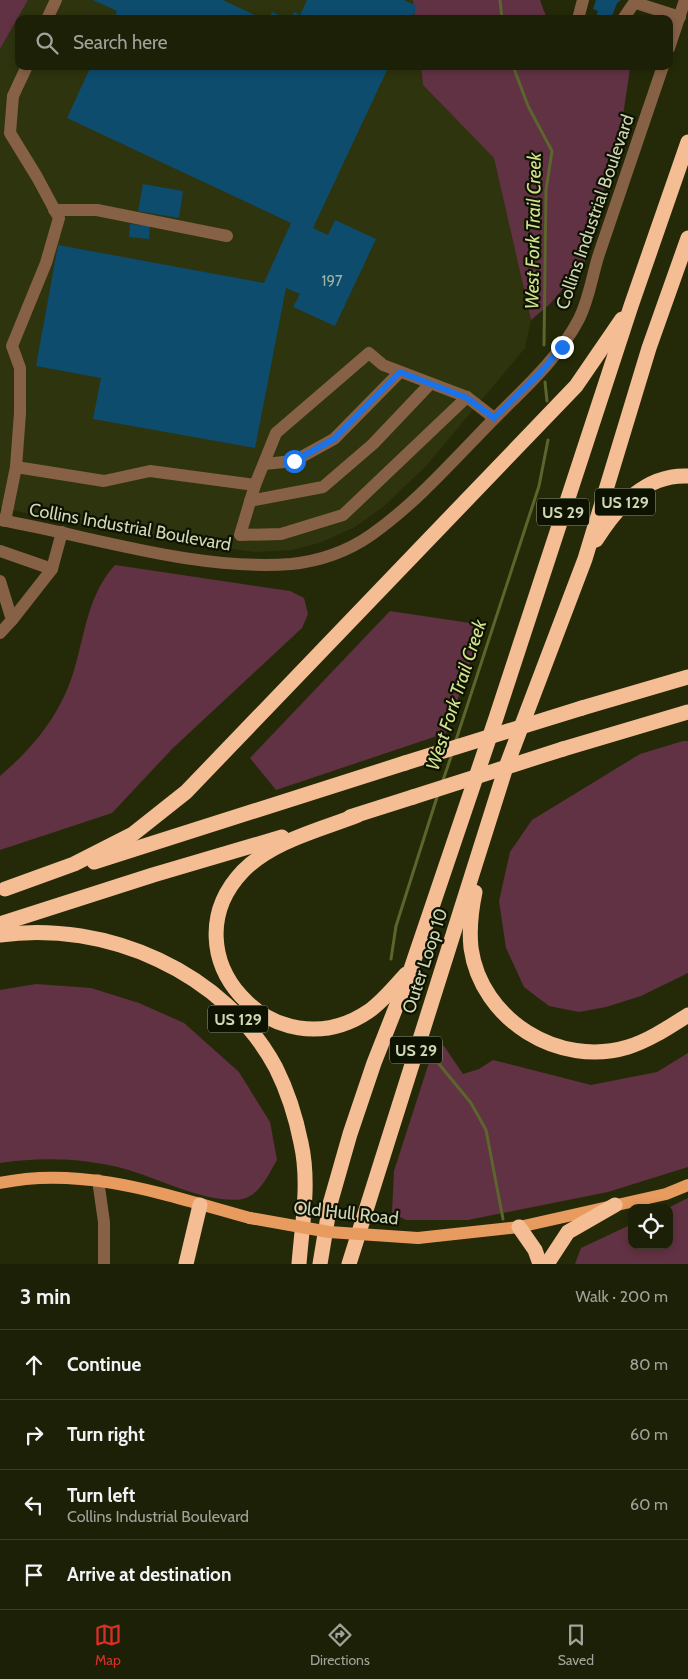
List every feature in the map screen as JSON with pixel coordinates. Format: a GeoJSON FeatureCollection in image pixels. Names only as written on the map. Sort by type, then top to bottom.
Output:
{"type":"FeatureCollection","features":[{"type":"Feature","properties":{"kind":"highway","name":"US 29"},"geometry":{"type":"LineString","coordinates":[[320,1264],[330,1204],[350,1134],[411,969],[631,306],[688,142]]}},
{"type":"Feature","properties":{"kind":"highway","name":"US 29"},"geometry":{"type":"LineString","coordinates":[[585,559],[649,348],[688,238]]}},
{"type":"Feature","properties":{"kind":"highway"},"geometry":{"type":"LineString","coordinates":[[3,890],[74,864],[134,834],[186,792],[576,386],[631,306]]}},
{"type":"Feature","properties":{"kind":"highway","name":"US 129"},"geometry":{"type":"LineString","coordinates":[[585,559],[606,524],[638,491],[656,481],[688,476]]}},
{"type":"Feature","properties":{"kind":"highway","name":"Outer Loop 10"},"geometry":{"type":"LineString","coordinates":[[349,1264],[506,767],[585,559]]}},
{"type":"Feature","properties":{"kind":"highway"},"geometry":{"type":"LineString","coordinates":[[3,890],[405,763],[688,677]]}},
{"type":"Feature","properties":{"kind":"highway"},"geometry":{"type":"LineString","coordinates":[[0,924],[153,875],[358,815],[563,749],[688,712]]}},
{"type":"Feature","properties":{"kind":"highway"},"geometry":{"type":"LineString","coordinates":[[646,724],[688,717]]}},
{"type":"Feature","properties":{"kind":"highway"},"geometry":{"type":"LineString","coordinates":[[358,815],[276,847],[243,871],[222,904],[218,920],[218,952],[223,968],[230,983],[253,1009],[275,1022],[290,1027],[316,1029],[347,1022],[369,1011],[411,969]]}},
{"type":"Feature","properties":{"kind":"highway"},"geometry":{"type":"LineString","coordinates":[[484,836],[472,906],[471,950],[492,999],[514,1024],[540,1040],[556,1046],[591,1052],[619,1049],[642,1042],[688,1015]]}},
{"type":"Feature","properties":{"kind":"highway","name":"US 129"},"geometry":{"type":"LineString","coordinates":[[0,935],[22,932],[51,932],[124,945],[193,978],[244,1025],[276,1068],[290,1101],[302,1145],[306,1186],[299,1264]]}},
{"type":"Feature","properties":{"kind":"highway"},"geometry":{"type":"LineString","coordinates":[[186,1264],[200,1204]]}},
{"type":"Feature","properties":{"kind":"highway"},"geometry":{"type":"LineString","coordinates":[[547,1264],[568,1232],[615,1205]]}},
{"type":"Feature","properties":{"kind":"highway"},"geometry":{"type":"LineString","coordinates":[[520,1227],[535,1250],[540,1264]]}},
{"type":"Feature","properties":{"kind":"main road","name":"Old Hull Road"},"geometry":{"type":"LineString","coordinates":[[0,1182],[42,1176],[98,1180],[250,1218],[330,1232],[418,1238],[520,1227],[666,1194],[688,1185]]}},
{"type":"Feature","properties":{"kind":"street"},"geometry":{"type":"LineString","coordinates":[[49,15],[56,0]]}},
{"type":"Feature","properties":{"kind":"street"},"geometry":{"type":"LineString","coordinates":[[579,15],[583,0]]}},
{"type":"Feature","properties":{"kind":"street"},"geometry":{"type":"LineString","coordinates":[[673,37],[686,0]]}},
{"type":"Feature","properties":{"kind":"street"},"geometry":{"type":"LineString","coordinates":[[626,15],[636,1],[680,17]]}},
{"type":"Feature","properties":{"kind":"street"},"geometry":{"type":"LineString","coordinates":[[2,521],[16,467],[20,368],[12,346],[46,264],[59,218],[37,177],[10,134],[14,96],[25,70]]}},
{"type":"Feature","properties":{"kind":"street","name":"Collins Industrial Boulevard"},"geometry":{"type":"LineString","coordinates":[[2,521],[192,559],[225,563],[293,564],[326,557],[357,544],[384,525],[435,480],[551,361],[579,318],[591,290],[598,256],[662,70]]}},
{"type":"Feature","properties":{"kind":"street"},"geometry":{"type":"LineString","coordinates":[[54,210],[97,210],[227,236]]}},
{"type":"Feature","properties":{"kind":"street"},"geometry":{"type":"LineString","coordinates":[[467,398],[343,515],[281,534],[240,535],[255,485],[276,433],[369,353],[383,365],[467,398],[494,418]]}},
{"type":"Feature","properties":{"kind":"street"},"geometry":{"type":"LineString","coordinates":[[264,464],[294,461],[334,439],[400,372]]}},
{"type":"Feature","properties":{"kind":"street"},"geometry":{"type":"LineString","coordinates":[[250,501],[323,486],[373,444],[429,384]]}},
{"type":"Feature","properties":{"kind":"street"},"geometry":{"type":"LineString","coordinates":[[16,467],[104,481],[150,471],[255,485]]}},
{"type":"Feature","properties":{"kind":"street"},"geometry":{"type":"LineString","coordinates":[[0,633],[52,568],[62,532]]}},
{"type":"Feature","properties":{"kind":"street"},"geometry":{"type":"LineString","coordinates":[[0,552],[52,568]]}},
{"type":"Feature","properties":{"kind":"street"},"geometry":{"type":"LineString","coordinates":[[0,581],[12,620]]}},
{"type":"Feature","properties":{"kind":"street"},"geometry":{"type":"LineString","coordinates":[[98,1180],[104,1222],[104,1264]]}},
{"type":"Feature","properties":{"kind":"shaded area"},"geometry":{"type":"Polygon","coordinates":[[[0,0],[28,0],[19,15],[15,15],[15,23],[0,49],[0,0]]]}},
{"type":"Feature","properties":{"kind":"shaded area"},"geometry":{"type":"Polygon","coordinates":[[[28,0],[413,0],[415,15],[19,15],[28,0]]]}},
{"type":"Feature","properties":{"kind":"shaded area"},"geometry":{"type":"Polygon","coordinates":[[[413,0],[540,0],[546,15],[415,15],[413,0]]]}},
{"type":"Feature","properties":{"kind":"shaded area"},"geometry":{"type":"Polygon","coordinates":[[[15,23],[15,70],[421,70],[423,85],[494,157],[531,320],[525,348],[426,466],[383,507],[355,527],[319,543],[292,550],[256,552],[198,545],[0,508],[0,49],[15,23]]]}},
{"type":"Feature","properties":{"kind":"shaded area"},"geometry":{"type":"Polygon","coordinates":[[[421,70],[630,70],[622,122],[584,264],[550,304],[531,320],[494,158],[423,85],[421,70]]]}},
{"type":"Feature","properties":{"kind":"shaded area"},"geometry":{"type":"Polygon","coordinates":[[[115,565],[290,591],[304,598],[308,614],[302,628],[172,749],[112,813],[0,850],[0,776],[25,753],[55,714],[75,667],[94,600],[106,576],[115,565]]]}},
{"type":"Feature","properties":{"kind":"shaded area"},"geometry":{"type":"Polygon","coordinates":[[[390,611],[483,625],[446,733],[276,790],[250,758],[390,611]]]}},
{"type":"Feature","properties":{"kind":"shaded area"},"geometry":{"type":"Polygon","coordinates":[[[688,741],[688,973],[641,996],[606,1007],[579,1012],[549,1006],[524,987],[506,948],[499,901],[510,852],[532,820],[640,754],[688,741]]]}},
{"type":"Feature","properties":{"kind":"shaded area"},"geometry":{"type":"Polygon","coordinates":[[[36,984],[91,988],[139,1003],[184,1023],[239,1072],[270,1122],[277,1160],[259,1188],[249,1197],[230,1200],[199,1195],[138,1173],[109,1165],[47,1159],[0,1163],[0,990],[36,984]]]}},
{"type":"Feature","properties":{"kind":"shaded area"},"geometry":{"type":"Polygon","coordinates":[[[444,1046],[463,1074],[479,1069],[493,1060],[591,1085],[657,1072],[688,1053],[688,1167],[608,1192],[468,1220],[406,1220],[392,1213],[394,1171],[434,1047],[444,1046]]]}},
{"type":"Feature","properties":{"kind":"shaded area"},"geometry":{"type":"Polygon","coordinates":[[[688,1198],[688,1264],[575,1264],[581,1248],[628,1226],[628,1249],[673,1249],[673,1206],[688,1198]]]}},
{"type":"Feature","properties":{"kind":"building"},"geometry":{"type":"Polygon","coordinates":[[[93,0],[223,0],[255,15],[116,15],[117,11],[93,0]]]}},
{"type":"Feature","properties":{"kind":"building"},"geometry":{"type":"Polygon","coordinates":[[[307,0],[404,0],[417,6],[414,15],[300,15],[307,0]]]}},
{"type":"Feature","properties":{"kind":"building"},"geometry":{"type":"Polygon","coordinates":[[[596,0],[621,0],[617,3],[612,15],[596,15],[598,11],[593,9],[596,0]]]}},
{"type":"Feature","properties":{"kind":"building"},"geometry":{"type":"Polygon","coordinates":[[[89,70],[387,70],[313,228],[328,235],[335,220],[376,239],[335,326],[293,307],[300,294],[286,288],[255,448],[93,419],[101,378],[36,366],[58,245],[264,283],[291,223],[67,118],[89,70]]]}},
{"type":"Feature","properties":{"kind":"building"},"geometry":{"type":"Polygon","coordinates":[[[143,184],[183,191],[179,218],[138,211],[143,184]]]}},
{"type":"Feature","properties":{"kind":"building"},"geometry":{"type":"Polygon","coordinates":[[[130,224],[150,226],[149,239],[129,237],[130,224]]]}},
{"type":"Feature","properties":{"kind":"waterway","name":"West Fork Trail Creek"},"geometry":{"type":"LineString","coordinates":[[500,0],[502,15]]}},
{"type":"Feature","properties":{"kind":"waterway","name":"West Fork Trail Creek"},"geometry":{"type":"LineString","coordinates":[[514,70],[528,106],[552,151],[546,190],[544,345]]}},
{"type":"Feature","properties":{"kind":"waterway","name":"West Fork Trail Creek"},"geometry":{"type":"LineString","coordinates":[[545,382],[547,401]]}},
{"type":"Feature","properties":{"kind":"waterway","name":"West Fork Trail Creek"},"geometry":{"type":"LineString","coordinates":[[455,743],[539,486],[548,440]]}},
{"type":"Feature","properties":{"kind":"waterway","name":"West Fork Trail Creek"},"geometry":{"type":"LineString","coordinates":[[442,783],[452,754]]}},
{"type":"Feature","properties":{"kind":"waterway","name":"West Fork Trail Creek"},"geometry":{"type":"LineString","coordinates":[[391,959],[396,926],[438,794]]}},
{"type":"Feature","properties":{"kind":"waterway","name":"West Fork Trail Creek"},"geometry":{"type":"LineString","coordinates":[[439,1064],[471,1103],[486,1130],[503,1219]]}},
{"type":"Feature","properties":{"kind":"route"},"geometry":{"type":"LineString","coordinates":[[294,461],[334,439],[400,372],[467,398],[494,418],[540,373],[562,347]]}}]}
